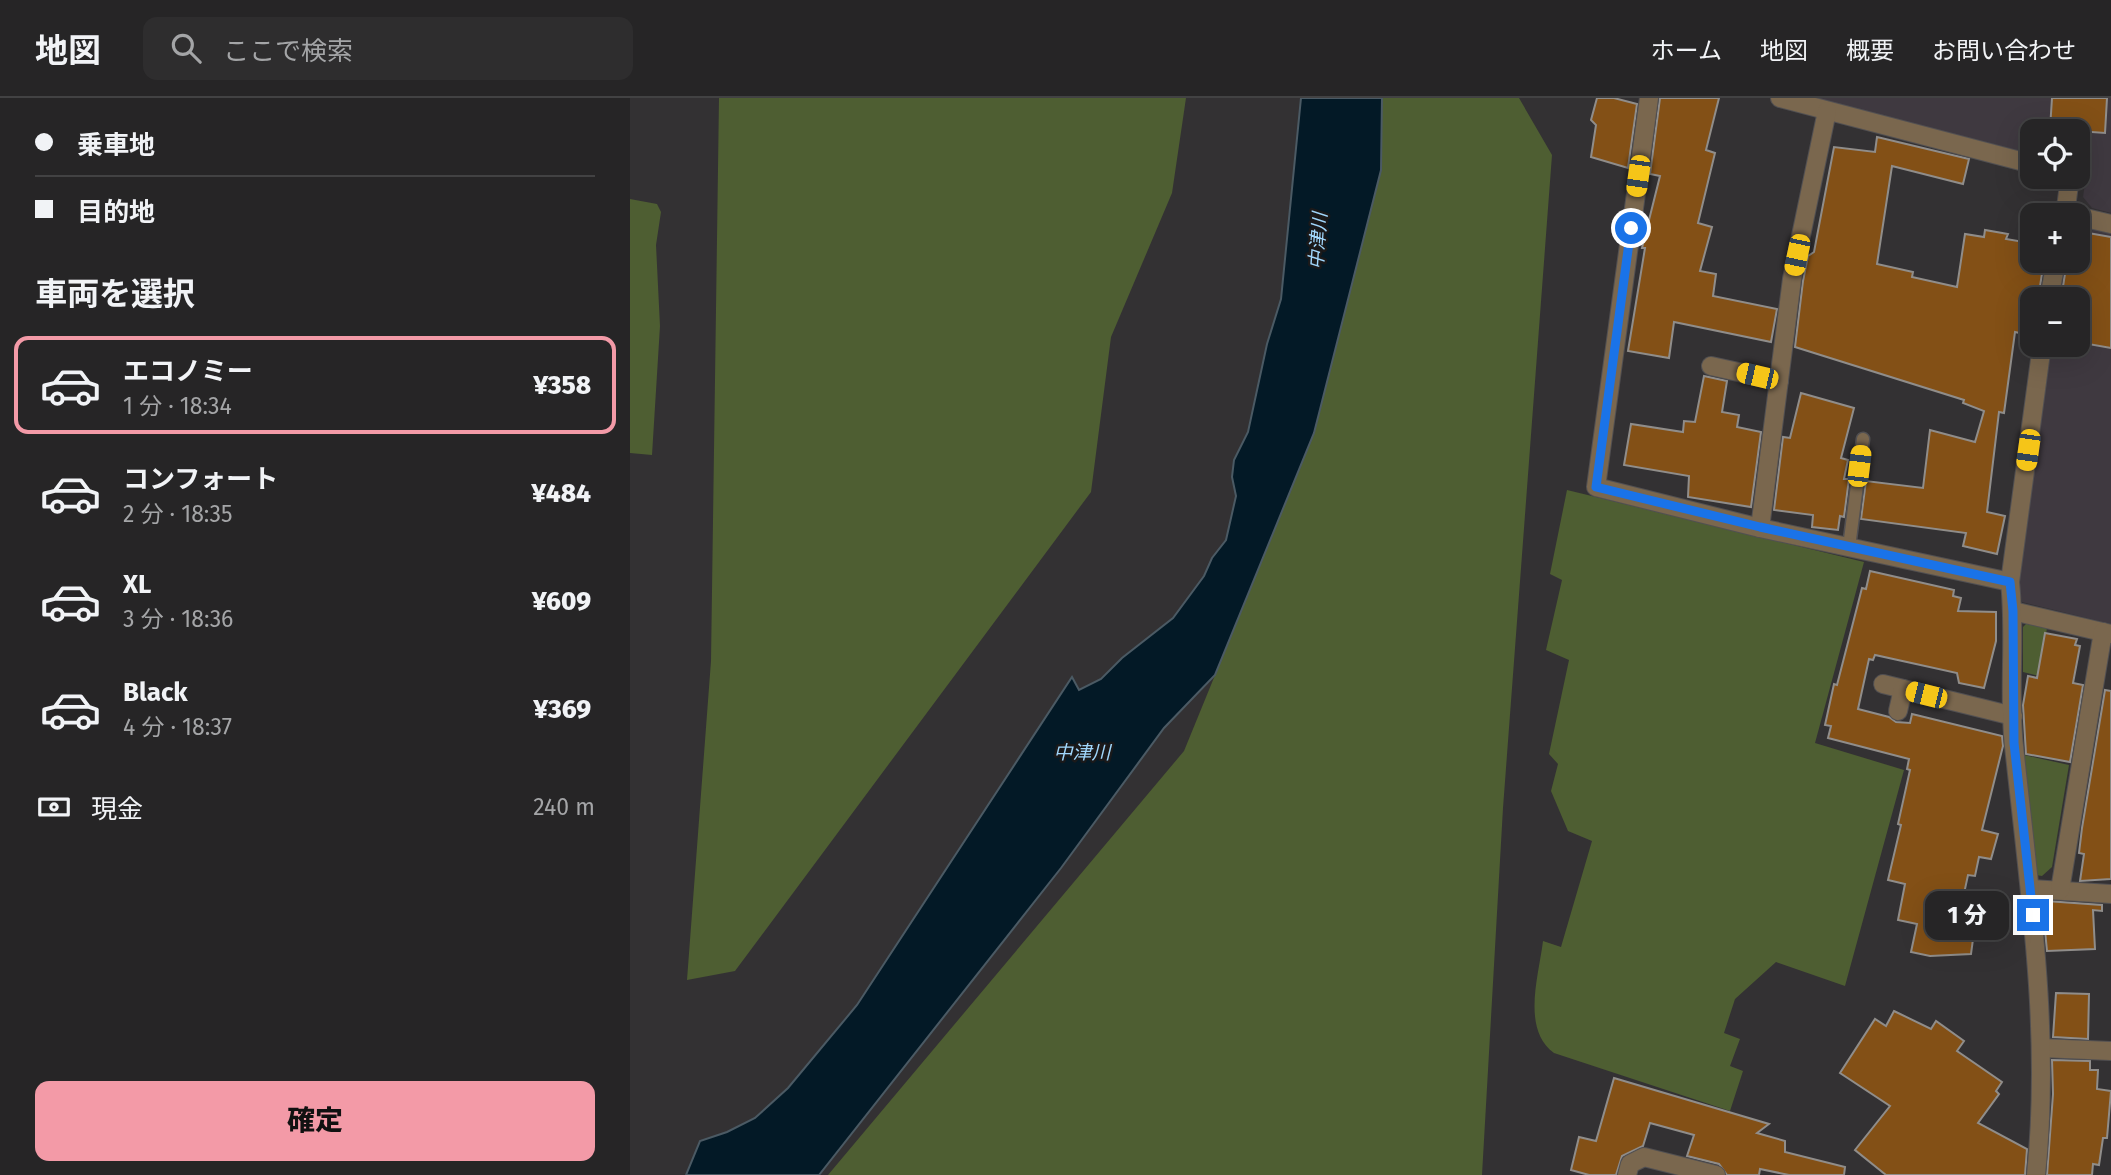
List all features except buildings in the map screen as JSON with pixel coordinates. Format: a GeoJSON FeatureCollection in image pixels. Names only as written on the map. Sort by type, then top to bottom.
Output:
{"type":"FeatureCollection","features":[{"type":"Feature","properties":{"kind":"street"},"geometry":{"type":"LineString","coordinates":[[1648,98],[1596,487],[1760,527],[2010,582]]}},
{"type":"Feature","properties":{"kind":"street"},"geometry":{"type":"LineString","coordinates":[[1780,98],[2020,161]]}},
{"type":"Feature","properties":{"kind":"street"},"geometry":{"type":"LineString","coordinates":[[1760,527],[1792,279],[1827,111]]}},
{"type":"Feature","properties":{"kind":"street"},"geometry":{"type":"LineString","coordinates":[[2090,219],[2111,224]]}},
{"type":"Feature","properties":{"kind":"street"},"geometry":{"type":"LineString","coordinates":[[2036,1175],[2041,1048],[2031,889],[2014,743],[2013,611],[2010,582],[2040,357]]}},
{"type":"Feature","properties":{"kind":"street"},"geometry":{"type":"LineString","coordinates":[[1712,366],[1779,381]]}},
{"type":"Feature","properties":{"kind":"street"},"geometry":{"type":"LineString","coordinates":[[2013,611],[2107,633],[2060,890]]}},
{"type":"Feature","properties":{"kind":"street"},"geometry":{"type":"LineString","coordinates":[[1883,684],[2013,716]]}},
{"type":"Feature","properties":{"kind":"street"},"geometry":{"type":"LineString","coordinates":[[1898,711],[1903,689]]}},
{"type":"Feature","properties":{"kind":"street"},"geometry":{"type":"LineString","coordinates":[[2031,889],[2111,894]]}},
{"type":"Feature","properties":{"kind":"street"},"geometry":{"type":"LineString","coordinates":[[2041,1048],[2111,1051]]}},
{"type":"Feature","properties":{"kind":"street"},"geometry":{"type":"LineString","coordinates":[[1627,1175],[1630,1164],[1644,1157],[1716,1175]]}},
{"type":"Feature","properties":{"kind":"lane"},"geometry":{"type":"LineString","coordinates":[[1849,547],[1863,439]]}},
{"type":"Feature","properties":{"kind":"shaded area"},"geometry":{"type":"Polygon","coordinates":[[[1814,98],[2111,98],[2111,213],[2092,208],[2083,197],[2084,189],[2090,189],[2090,119],[2020,119],[2020,151],[1814,98]]]}},
{"type":"Feature","properties":{"kind":"shaded area"},"geometry":{"type":"Polygon","coordinates":[[[2090,225],[2111,231],[2111,624],[2022,602],[2017,580],[2049,357],[2090,357],[2090,287],[2059,287],[2061,273],[2090,273],[2090,225]]]}},
{"type":"Feature","properties":{"kind":"green space"},"geometry":{"type":"Polygon","coordinates":[[[719,98],[1186,98],[1172,193],[1111,337],[1091,492],[735,971],[687,980],[711,661],[719,98]]]}},
{"type":"Feature","properties":{"kind":"green space"},"geometry":{"type":"Polygon","coordinates":[[[1382,98],[1519,98],[1552,155],[1503,808],[1482,1175],[828,1175],[1184,751],[1314,433],[1381,170],[1382,98]]]}},
{"type":"Feature","properties":{"kind":"green space"},"geometry":{"type":"Polygon","coordinates":[[[630,199],[657,204],[661,212],[656,245],[660,326],[652,455],[630,453],[630,199]]]}},
{"type":"Feature","properties":{"kind":"green space"},"geometry":{"type":"Polygon","coordinates":[[[1567,490],[1864,562],[1815,743],[1904,770],[1845,986],[1776,962],[1735,999],[1724,1033],[1740,1039],[1730,1066],[1743,1071],[1730,1111],[1554,1053],[1544,1043],[1538,1030],[1535,1001],[1543,941],[1561,947],[1592,841],[1568,831],[1551,791],[1558,764],[1549,754],[1569,660],[1546,650],[1562,580],[1550,574],[1567,490]]]}},
{"type":"Feature","properties":{"kind":"green space"},"geometry":{"type":"Polygon","coordinates":[[[2027,623],[2047,628],[2039,676],[2023,672],[2023,627],[2027,623]]]}},
{"type":"Feature","properties":{"kind":"green space"},"geometry":{"type":"Polygon","coordinates":[[[2024,755],[2069,765],[2052,867],[2042,876],[2036,875],[2024,755]]]}},
{"type":"Feature","properties":{"kind":"water","name":"中津川"},"geometry":{"type":"Polygon","coordinates":[[[1301,98],[1382,98],[1381,170],[1314,433],[1215,675],[1164,728],[1061,868],[819,1175],[686,1175],[700,1141],[727,1132],[755,1118],[788,1088],[857,1005],[1072,677],[1079,690],[1101,679],[1122,658],[1173,618],[1226,540],[1236,496],[1232,477],[1234,460],[1248,432],[1267,344],[1281,299],[1301,98]]]}},
{"type":"Feature","properties":{"kind":"route"},"geometry":{"type":"LineString","coordinates":[[1631,228],[1596,487],[1760,527],[2010,582],[2013,611],[2014,743],[2033,915]]}}]}
